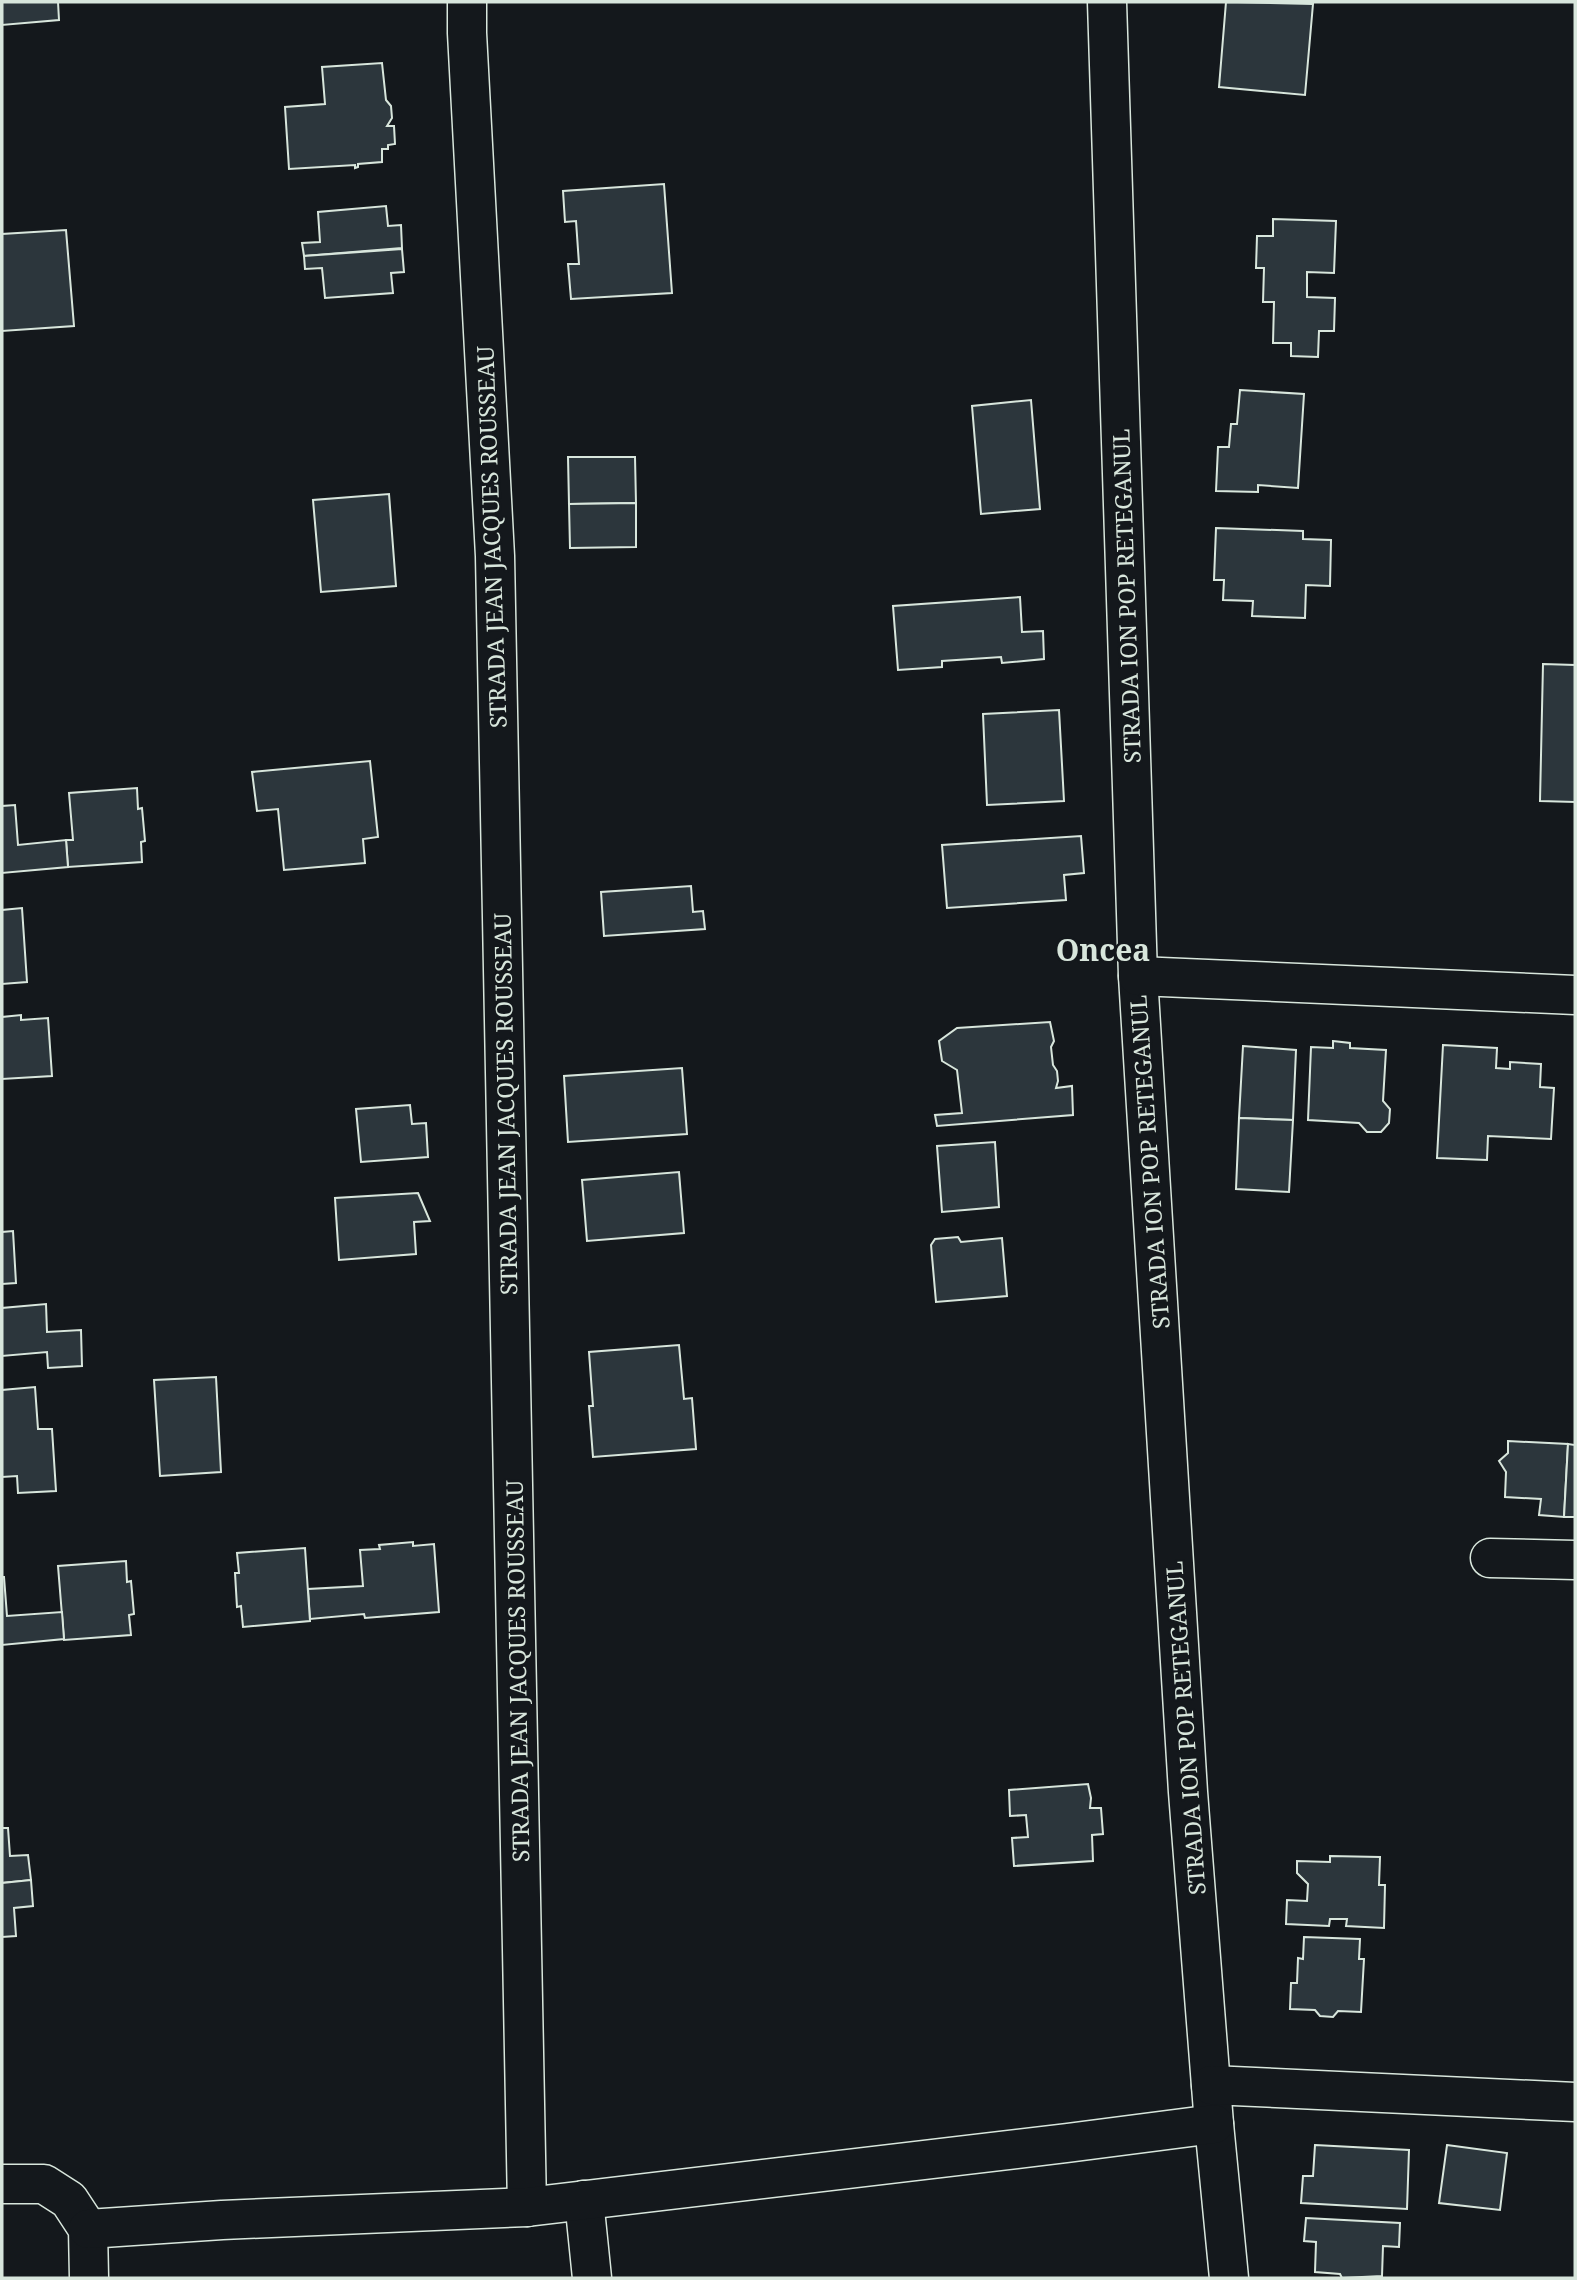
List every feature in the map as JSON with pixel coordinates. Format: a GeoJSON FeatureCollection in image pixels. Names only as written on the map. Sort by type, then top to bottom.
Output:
{"type":"FeatureCollection","features":[{"type":"Feature","properties":{"kind":"street","name":"STRADA JEAN JACQUES ROUSSEAU"},"geometry":{"type":"LineString","coordinates":[[467,2],[495,556],[527,2207]]}},
{"type":"Feature","properties":{"kind":"street","name":"STRADA ION POP RETEGANUL"},"geometry":{"type":"LineString","coordinates":[[1107,2],[1138,976],[1188,1792],[1229,2278]]}},
{"type":"Feature","properties":{"kind":"street"},"geometry":{"type":"LineString","coordinates":[[1138,976],[1575,995]]}},
{"type":"Feature","properties":{"kind":"street"},"geometry":{"type":"LineString","coordinates":[[1490,1558],[1575,1560]]}},
{"type":"Feature","properties":{"kind":"street"},"geometry":{"type":"LineString","coordinates":[[1211,2085],[1575,2102]]}},
{"type":"Feature","properties":{"kind":"street"},"geometry":{"type":"LineString","coordinates":[[88,2230],[222,2220],[527,2207],[1214,2124]]}},
{"type":"Feature","properties":{"kind":"street"},"geometry":{"type":"LineString","coordinates":[[2,2184],[44,2184],[69,2200],[88,2230],[89,2278]]}},
{"type":"Feature","properties":{"kind":"street"},"geometry":{"type":"LineString","coordinates":[[584,2200],[592,2278]]}},
{"type":"Feature","properties":{"kind":"building"},"geometry":{"type":"Polygon","coordinates":[[[2,2],[58,2],[59,20],[2,25],[2,2]]]}},
{"type":"Feature","properties":{"kind":"building"},"geometry":{"type":"Polygon","coordinates":[[[1226,2],[1313,4],[1305,95],[1219,87],[1226,2]]]}},
{"type":"Feature","properties":{"kind":"building"},"geometry":{"type":"Polygon","coordinates":[[[382,63],[386,100],[391,106],[392,118],[387,126],[394,126],[395,144],[388,145],[388,149],[382,149],[382,162],[358,164],[355,168],[355,165],[289,169],[285,107],[325,104],[322,67],[382,63]]]}},
{"type":"Feature","properties":{"kind":"building"},"geometry":{"type":"Polygon","coordinates":[[[664,184],[672,293],[571,299],[568,264],[579,264],[576,221],[565,222],[563,191],[664,184]]]}},
{"type":"Feature","properties":{"kind":"building"},"geometry":{"type":"Polygon","coordinates":[[[386,206],[388,226],[401,225],[402,248],[304,256],[302,243],[320,242],[318,212],[386,206]]]}},
{"type":"Feature","properties":{"kind":"building"},"geometry":{"type":"Polygon","coordinates":[[[1273,219],[1336,221],[1334,273],[1307,272],[1307,297],[1335,298],[1334,331],[1319,331],[1318,357],[1291,356],[1291,343],[1273,343],[1274,302],[1263,302],[1264,268],[1256,268],[1257,236],[1273,236],[1273,219]]]}},
{"type":"Feature","properties":{"kind":"building"},"geometry":{"type":"Polygon","coordinates":[[[66,230],[74,326],[2,331],[2,234],[66,230]]]}},
{"type":"Feature","properties":{"kind":"building"},"geometry":{"type":"Polygon","coordinates":[[[402,249],[404,272],[391,273],[393,293],[325,298],[322,268],[305,269],[304,256],[402,249]]]}},
{"type":"Feature","properties":{"kind":"building"},"geometry":{"type":"Polygon","coordinates":[[[1240,390],[1304,394],[1298,488],[1258,485],[1258,492],[1216,491],[1218,447],[1229,447],[1231,424],[1237,424],[1240,390]]]}},
{"type":"Feature","properties":{"kind":"building"},"geometry":{"type":"Polygon","coordinates":[[[1031,400],[1040,509],[981,514],[972,406],[1031,400]]]}},
{"type":"Feature","properties":{"kind":"building"},"geometry":{"type":"Polygon","coordinates":[[[568,457],[635,457],[636,503],[569,504],[568,457]]]}},
{"type":"Feature","properties":{"kind":"building"},"geometry":{"type":"Polygon","coordinates":[[[389,494],[396,586],[321,592],[313,500],[389,494]]]}},
{"type":"Feature","properties":{"kind":"building"},"geometry":{"type":"Polygon","coordinates":[[[636,503],[636,547],[570,548],[569,504],[636,503]]]}},
{"type":"Feature","properties":{"kind":"building"},"geometry":{"type":"Polygon","coordinates":[[[1216,528],[1303,531],[1303,539],[1331,540],[1330,586],[1306,585],[1305,618],[1252,616],[1253,601],[1223,600],[1224,580],[1214,580],[1216,528]]]}},
{"type":"Feature","properties":{"kind":"building"},"geometry":{"type":"Polygon","coordinates":[[[1020,597],[1022,632],[1043,631],[1044,659],[1002,663],[1001,657],[942,661],[942,667],[898,670],[893,606],[1020,597]]]}},
{"type":"Feature","properties":{"kind":"building"},"geometry":{"type":"Polygon","coordinates":[[[1543,664],[1575,665],[1575,802],[1540,801],[1543,664]]]}},
{"type":"Feature","properties":{"kind":"building"},"geometry":{"type":"Polygon","coordinates":[[[1059,710],[1064,801],[987,805],[983,714],[1059,710]]]}},
{"type":"Feature","properties":{"kind":"building"},"geometry":{"type":"Polygon","coordinates":[[[370,761],[378,837],[363,839],[365,863],[284,870],[278,809],[257,811],[252,772],[370,761]]]}},
{"type":"Feature","properties":{"kind":"building"},"geometry":{"type":"Polygon","coordinates":[[[137,788],[138,809],[142,808],[145,841],[141,842],[142,862],[68,867],[66,840],[73,840],[69,793],[137,788]]]}},
{"type":"Feature","properties":{"kind":"building"},"geometry":{"type":"Polygon","coordinates":[[[15,805],[18,845],[66,840],[68,867],[2,873],[2,806],[15,805]]]}},
{"type":"Feature","properties":{"kind":"building"},"geometry":{"type":"Polygon","coordinates":[[[1081,836],[1084,873],[1064,875],[1066,900],[947,908],[942,845],[1081,836]]]}},
{"type":"Feature","properties":{"kind":"building"},"geometry":{"type":"Polygon","coordinates":[[[691,886],[693,912],[703,911],[705,929],[604,936],[601,892],[691,886]]]}},
{"type":"Feature","properties":{"kind":"building"},"geometry":{"type":"Polygon","coordinates":[[[22,908],[27,982],[2,984],[2,910],[22,908]]]}},
{"type":"Feature","properties":{"kind":"building"},"geometry":{"type":"Polygon","coordinates":[[[21,1015],[21,1020],[48,1018],[52,1076],[2,1079],[2,1017],[21,1015]]]}},
{"type":"Feature","properties":{"kind":"building"},"geometry":{"type":"Polygon","coordinates":[[[1050,1022],[1054,1041],[1051,1047],[1053,1065],[1058,1081],[1056,1088],[1072,1086],[1073,1115],[937,1126],[935,1115],[962,1113],[957,1070],[942,1061],[939,1041],[957,1028],[1050,1022]]]}},
{"type":"Feature","properties":{"kind":"building"},"geometry":{"type":"Polygon","coordinates":[[[1333,1041],[1350,1043],[1350,1048],[1386,1050],[1383,1101],[1390,1109],[1389,1123],[1381,1132],[1367,1132],[1359,1123],[1308,1120],[1311,1047],[1333,1048],[1333,1041]]]}},
{"type":"Feature","properties":{"kind":"building"},"geometry":{"type":"Polygon","coordinates":[[[1443,1045],[1497,1048],[1496,1068],[1510,1069],[1510,1062],[1541,1064],[1540,1087],[1554,1088],[1551,1139],[1488,1136],[1487,1160],[1437,1158],[1443,1045]]]}},
{"type":"Feature","properties":{"kind":"building"},"geometry":{"type":"Polygon","coordinates":[[[1243,1046],[1296,1050],[1293,1120],[1239,1118],[1243,1046]]]}},
{"type":"Feature","properties":{"kind":"building"},"geometry":{"type":"Polygon","coordinates":[[[682,1068],[687,1134],[568,1142],[564,1076],[682,1068]]]}},
{"type":"Feature","properties":{"kind":"building"},"geometry":{"type":"Polygon","coordinates":[[[410,1105],[412,1124],[426,1123],[428,1157],[361,1162],[356,1109],[410,1105]]]}},
{"type":"Feature","properties":{"kind":"building"},"geometry":{"type":"Polygon","coordinates":[[[1239,1118],[1293,1120],[1289,1192],[1236,1189],[1239,1118]]]}},
{"type":"Feature","properties":{"kind":"building"},"geometry":{"type":"Polygon","coordinates":[[[995,1142],[999,1207],[942,1212],[937,1146],[995,1142]]]}},
{"type":"Feature","properties":{"kind":"building"},"geometry":{"type":"Polygon","coordinates":[[[679,1172],[684,1233],[587,1241],[582,1180],[679,1172]]]}},
{"type":"Feature","properties":{"kind":"building"},"geometry":{"type":"Polygon","coordinates":[[[418,1193],[430,1221],[414,1222],[416,1254],[339,1260],[335,1198],[418,1193]]]}},
{"type":"Feature","properties":{"kind":"building"},"geometry":{"type":"Polygon","coordinates":[[[13,1231],[16,1283],[2,1284],[2,1232],[13,1231]]]}},
{"type":"Feature","properties":{"kind":"building"},"geometry":{"type":"Polygon","coordinates":[[[958,1237],[961,1242],[1002,1238],[1007,1296],[936,1302],[931,1245],[935,1239],[958,1237]]]}},
{"type":"Feature","properties":{"kind":"building"},"geometry":{"type":"Polygon","coordinates":[[[46,1304],[47,1332],[81,1330],[82,1366],[48,1368],[47,1352],[2,1356],[2,1308],[46,1304]]]}},
{"type":"Feature","properties":{"kind":"building"},"geometry":{"type":"Polygon","coordinates":[[[679,1345],[684,1399],[692,1398],[696,1449],[593,1457],[589,1352],[679,1345]]]}},
{"type":"Feature","properties":{"kind":"building"},"geometry":{"type":"Polygon","coordinates":[[[216,1377],[221,1472],[160,1476],[154,1380],[216,1377]]]}},
{"type":"Feature","properties":{"kind":"building"},"geometry":{"type":"Polygon","coordinates":[[[35,1387],[38,1429],[52,1429],[56,1491],[18,1493],[17,1476],[2,1477],[2,1390],[35,1387]]]}},
{"type":"Feature","properties":{"kind":"building"},"geometry":{"type":"Polygon","coordinates":[[[1508,1441],[1568,1444],[1564,1517],[1539,1515],[1541,1499],[1505,1497],[1506,1472],[1499,1461],[1508,1453],[1508,1441]]]}},
{"type":"Feature","properties":{"kind":"building"},"geometry":{"type":"Polygon","coordinates":[[[1568,1444],[1575,1445],[1575,1517],[1564,1517],[1568,1444]]]}},
{"type":"Feature","properties":{"kind":"building"},"geometry":{"type":"Polygon","coordinates":[[[413,1542],[413,1546],[434,1544],[439,1612],[310,1619],[308,1589],[363,1586],[360,1550],[380,1549],[379,1545],[413,1542]]]}},
{"type":"Feature","properties":{"kind":"building"},"geometry":{"type":"Polygon","coordinates":[[[305,1548],[310,1621],[243,1627],[241,1606],[237,1607],[237,1553],[305,1548]]]}},
{"type":"Feature","properties":{"kind":"building"},"geometry":{"type":"Polygon","coordinates":[[[126,1561],[127,1582],[131,1581],[134,1614],[129,1615],[131,1635],[64,1640],[58,1566],[126,1561]]]}},
{"type":"Feature","properties":{"kind":"building"},"geometry":{"type":"Polygon","coordinates":[[[2,1577],[7,1616],[62,1612],[64,1639],[2,1645],[2,1577]]]}},
{"type":"Feature","properties":{"kind":"building"},"geometry":{"type":"Polygon","coordinates":[[[1088,1784],[1090,1808],[1101,1808],[1103,1834],[1092,1835],[1093,1861],[1014,1866],[1012,1838],[1028,1837],[1026,1815],[1010,1816],[1009,1790],[1088,1784]]]}},
{"type":"Feature","properties":{"kind":"building"},"geometry":{"type":"Polygon","coordinates":[[[2,1828],[8,1828],[10,1856],[28,1855],[31,1880],[2,1883],[2,1828]]]}},
{"type":"Feature","properties":{"kind":"building"},"geometry":{"type":"Polygon","coordinates":[[[1330,1856],[1380,1857],[1379,1885],[1385,1885],[1384,1928],[1346,1926],[1347,1919],[1330,1919],[1329,1926],[1286,1924],[1287,1900],[1307,1901],[1308,1884],[1297,1873],[1297,1861],[1330,1862],[1330,1856]]]}},
{"type":"Feature","properties":{"kind":"building"},"geometry":{"type":"Polygon","coordinates":[[[31,1880],[33,1906],[14,1908],[16,1936],[2,1937],[2,1883],[31,1880]]]}},
{"type":"Feature","properties":{"kind":"building"},"geometry":{"type":"Polygon","coordinates":[[[1304,1937],[1360,1939],[1359,1959],[1364,1959],[1361,2012],[1338,2011],[1333,2017],[1320,2016],[1315,2010],[1290,2009],[1291,1983],[1297,1983],[1298,1958],[1303,1959],[1304,1937]]]}},
{"type":"Feature","properties":{"kind":"building"},"geometry":{"type":"Polygon","coordinates":[[[1315,2145],[1409,2150],[1407,2209],[1301,2203],[1303,2176],[1313,2176],[1315,2145]]]}},
{"type":"Feature","properties":{"kind":"building"},"geometry":{"type":"Polygon","coordinates":[[[1447,2145],[1507,2153],[1500,2210],[1439,2203],[1447,2145]]]}},
{"type":"Feature","properties":{"kind":"building"},"geometry":{"type":"Polygon","coordinates":[[[1306,2218],[1400,2223],[1399,2247],[1383,2246],[1382,2276],[1342,2278],[1340,2274],[1315,2272],[1316,2242],[1304,2241],[1306,2218]]]}},
{"type":"Feature","properties":{"kind":"district","name":"Oncea"},"geometry":{"type":"Point","coordinates":[1103,949]}}]}
